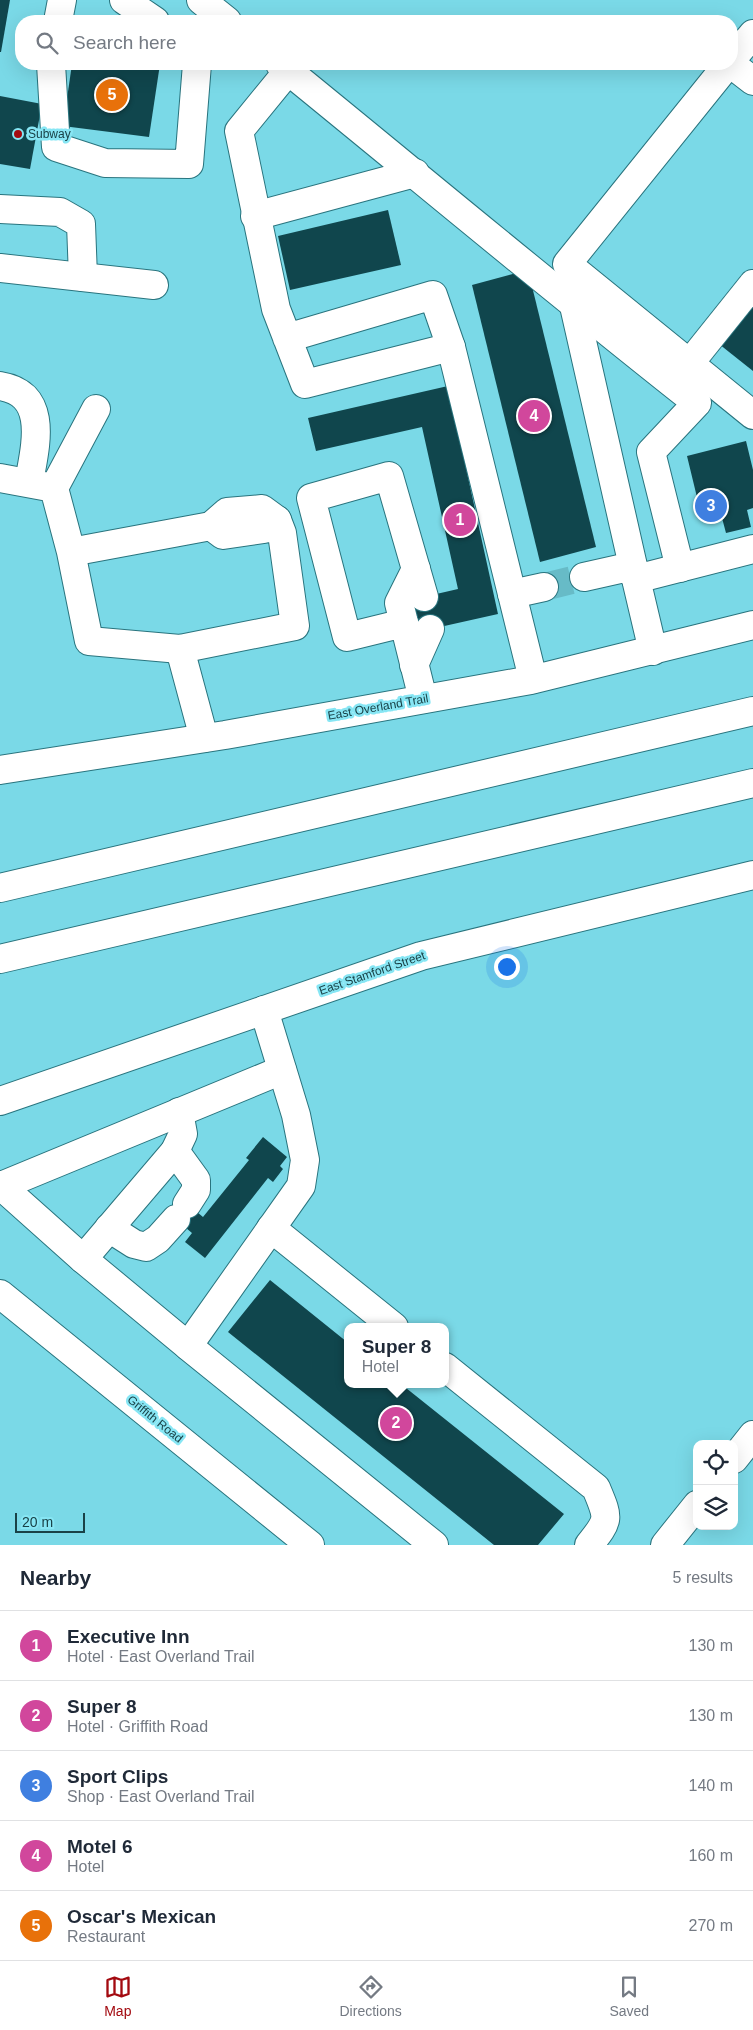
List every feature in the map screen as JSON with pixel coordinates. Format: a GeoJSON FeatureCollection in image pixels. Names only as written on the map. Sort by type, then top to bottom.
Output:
{"type":"FeatureCollection","features":[{"type":"Feature","properties":{"kind":"main road"},"geometry":{"type":"LineString","coordinates":[[59,15],[62,0]]}},
{"type":"Feature","properties":{"kind":"main road"},"geometry":{"type":"LineString","coordinates":[[124,0],[146,15]]}},
{"type":"Feature","properties":{"kind":"main road"},"geometry":{"type":"LineString","coordinates":[[201,0],[220,15]]}},
{"type":"Feature","properties":{"kind":"main road"},"geometry":{"type":"LineString","coordinates":[[738,52],[753,34]]}},
{"type":"Feature","properties":{"kind":"main road"},"geometry":{"type":"LineString","coordinates":[[51,70],[56,147],[106,163],[180,164],[189,164],[197,70]]}},
{"type":"Feature","properties":{"kind":"main road"},"geometry":{"type":"LineString","coordinates":[[282,70],[239,131],[255,216],[276,309],[305,384],[451,347]]}},
{"type":"Feature","properties":{"kind":"main road"},"geometry":{"type":"LineString","coordinates":[[288,70],[574,306],[697,404],[651,452],[609,460]]}},
{"type":"Feature","properties":{"kind":"main road"},"geometry":{"type":"LineString","coordinates":[[725,70],[567,264],[753,415]]}},
{"type":"Feature","properties":{"kind":"main road"},"geometry":{"type":"LineString","coordinates":[[738,70],[753,81]]}},
{"type":"Feature","properties":{"kind":"main road"},"geometry":{"type":"LineString","coordinates":[[255,216],[415,173]]}},
{"type":"Feature","properties":{"kind":"main road"},"geometry":{"type":"LineString","coordinates":[[0,209],[60,212],[81,224],[83,277]]}},
{"type":"Feature","properties":{"kind":"main road"},"geometry":{"type":"LineString","coordinates":[[0,268],[154,285]]}},
{"type":"Feature","properties":{"kind":"main road"},"geometry":{"type":"LineString","coordinates":[[689,364],[753,284]]}},
{"type":"Feature","properties":{"kind":"main road"},"geometry":{"type":"LineString","coordinates":[[287,338],[434,295],[451,347],[533,679]]}},
{"type":"Feature","properties":{"kind":"main road"},"geometry":{"type":"LineString","coordinates":[[574,306],[653,651]]}},
{"type":"Feature","properties":{"kind":"main road"},"geometry":{"type":"LineString","coordinates":[[0,386],[13,388],[36,414],[37,436],[17,482]]}},
{"type":"Feature","properties":{"kind":"main road"},"geometry":{"type":"LineString","coordinates":[[17,482],[96,409]]}},
{"type":"Feature","properties":{"kind":"main road"},"geometry":{"type":"LineString","coordinates":[[651,452],[680,568]]}},
{"type":"Feature","properties":{"kind":"main road"},"geometry":{"type":"LineString","coordinates":[[404,623],[347,637],[311,498],[389,476],[424,597]]}},
{"type":"Feature","properties":{"kind":"main road"},"geometry":{"type":"LineString","coordinates":[[17,482],[71,552],[89,641],[180,649],[295,626],[282,533],[277,520],[264,528],[223,534],[211,526],[71,552]]}},
{"type":"Feature","properties":{"kind":"main road"},"geometry":{"type":"LineString","coordinates":[[584,577],[680,568],[753,549]]}},
{"type":"Feature","properties":{"kind":"main road"},"geometry":{"type":"LineString","coordinates":[[416,569],[398,603],[423,699]]}},
{"type":"Feature","properties":{"kind":"main road"},"geometry":{"type":"LineString","coordinates":[[512,594],[544,586]]}},
{"type":"Feature","properties":{"kind":"main road","name":"East Overland Trail"},"geometry":{"type":"LineString","coordinates":[[0,770],[204,738],[533,679],[753,625]]}},
{"type":"Feature","properties":{"kind":"main road"},"geometry":{"type":"LineString","coordinates":[[414,665],[430,629]]}},
{"type":"Feature","properties":{"kind":"main road"},"geometry":{"type":"LineString","coordinates":[[180,649],[204,738]]}},
{"type":"Feature","properties":{"kind":"main road"},"geometry":{"type":"LineString","coordinates":[[0,888],[753,711]]}},
{"type":"Feature","properties":{"kind":"main road"},"geometry":{"type":"LineString","coordinates":[[0,789],[114,752]]}},
{"type":"Feature","properties":{"kind":"main road"},"geometry":{"type":"LineString","coordinates":[[0,960],[753,783]]}},
{"type":"Feature","properties":{"kind":"main road","name":"East Stamford Street"},"geometry":{"type":"LineString","coordinates":[[0,1101],[421,956],[753,875]]}},
{"type":"Feature","properties":{"kind":"main road"},"geometry":{"type":"LineString","coordinates":[[188,1346],[301,1186],[305,1160],[296,1115],[264,1010]]}},
{"type":"Feature","properties":{"kind":"main road"},"geometry":{"type":"LineString","coordinates":[[282,1070],[0,1186],[188,1346],[434,1545]]}},
{"type":"Feature","properties":{"kind":"main road"},"geometry":{"type":"LineString","coordinates":[[83,1258],[175,1151],[183,1134],[179,1112]]}},
{"type":"Feature","properties":{"kind":"main road"},"geometry":{"type":"LineString","coordinates":[[109,1228],[134,1244],[146,1247],[158,1239],[181,1212],[196,1190],[196,1180],[175,1151]]}},
{"type":"Feature","properties":{"kind":"main road"},"geometry":{"type":"LineString","coordinates":[[271,1228],[389,1323]]}},
{"type":"Feature","properties":{"kind":"main road","name":"Griffith Road"},"geometry":{"type":"LineString","coordinates":[[0,1294],[310,1545]]}},
{"type":"Feature","properties":{"kind":"main road"},"geometry":{"type":"LineString","coordinates":[[449,1370],[596,1488],[606,1516],[605,1525],[589,1545]]}},
{"type":"Feature","properties":{"kind":"main road"},"geometry":{"type":"LineString","coordinates":[[738,1454],[753,1436]]}},
{"type":"Feature","properties":{"kind":"main road"},"geometry":{"type":"LineString","coordinates":[[665,1545],[693,1510]]}},
{"type":"Feature","properties":{"kind":"building"},"geometry":{"type":"Polygon","coordinates":[[[0,0],[10,0],[1,52],[0,52],[0,0]]]}},
{"type":"Feature","properties":{"kind":"building"},"geometry":{"type":"Polygon","coordinates":[[[71,70],[159,70],[149,137],[63,126],[71,70]]]}},
{"type":"Feature","properties":{"kind":"building","name":"Subway"},"geometry":{"type":"Polygon","coordinates":[[[0,96],[42,104],[30,169],[0,164],[0,96]]]}},
{"type":"Feature","properties":{"kind":"building"},"geometry":{"type":"Polygon","coordinates":[[[388,210],[401,265],[290,290],[278,236],[388,210]]]}},
{"type":"Feature","properties":{"kind":"building"},"geometry":{"type":"Polygon","coordinates":[[[528,270],[596,547],[540,562],[472,285],[528,270]]]}},
{"type":"Feature","properties":{"kind":"building"},"geometry":{"type":"Polygon","coordinates":[[[753,302],[753,371],[719,344],[753,302]]]}},
{"type":"Feature","properties":{"kind":"building"},"geometry":{"type":"Polygon","coordinates":[[[448,386],[498,614],[413,633],[406,601],[458,589],[422,427],[316,451],[308,418],[448,386]]]}},
{"type":"Feature","properties":{"kind":"building"},"geometry":{"type":"Polygon","coordinates":[[[746,441],[753,470],[753,508],[747,510],[751,527],[726,533],[722,518],[703,522],[687,456],[746,441]]]}},
{"type":"Feature","properties":{"kind":"building"},"geometry":{"type":"Polygon","coordinates":[[[263,1137],[287,1157],[280,1166],[283,1169],[273,1182],[268,1178],[205,1258],[185,1242],[192,1233],[167,1212],[179,1197],[203,1217],[249,1160],[246,1158],[263,1137]]]}},
{"type":"Feature","properties":{"kind":"building"},"geometry":{"type":"Polygon","coordinates":[[[270,1280],[344,1340],[344,1388],[406,1388],[564,1514],[538,1545],[494,1545],[228,1332],[270,1280]]]}},
{"type":"Feature","properties":{"kind":"tunnel"},"geometry":{"type":"LineString","coordinates":[[544,587],[584,577]]}},
{"type":"Feature","properties":{"kind":"place","name":"Oscar's Mexican"},"geometry":{"type":"Point","coordinates":[112,95]}},
{"type":"Feature","properties":{"kind":"place","name":"Subway"},"geometry":{"type":"Point","coordinates":[18,134]}},
{"type":"Feature","properties":{"kind":"place","name":"Motel 6"},"geometry":{"type":"Point","coordinates":[534,416]}},
{"type":"Feature","properties":{"kind":"place","name":"Sport Clips"},"geometry":{"type":"Point","coordinates":[711,506]}},
{"type":"Feature","properties":{"kind":"place","name":"Executive Inn"},"geometry":{"type":"Point","coordinates":[460,520]}},
{"type":"Feature","properties":{"kind":"place","name":"Super 8"},"geometry":{"type":"Point","coordinates":[396,1423]}}]}
